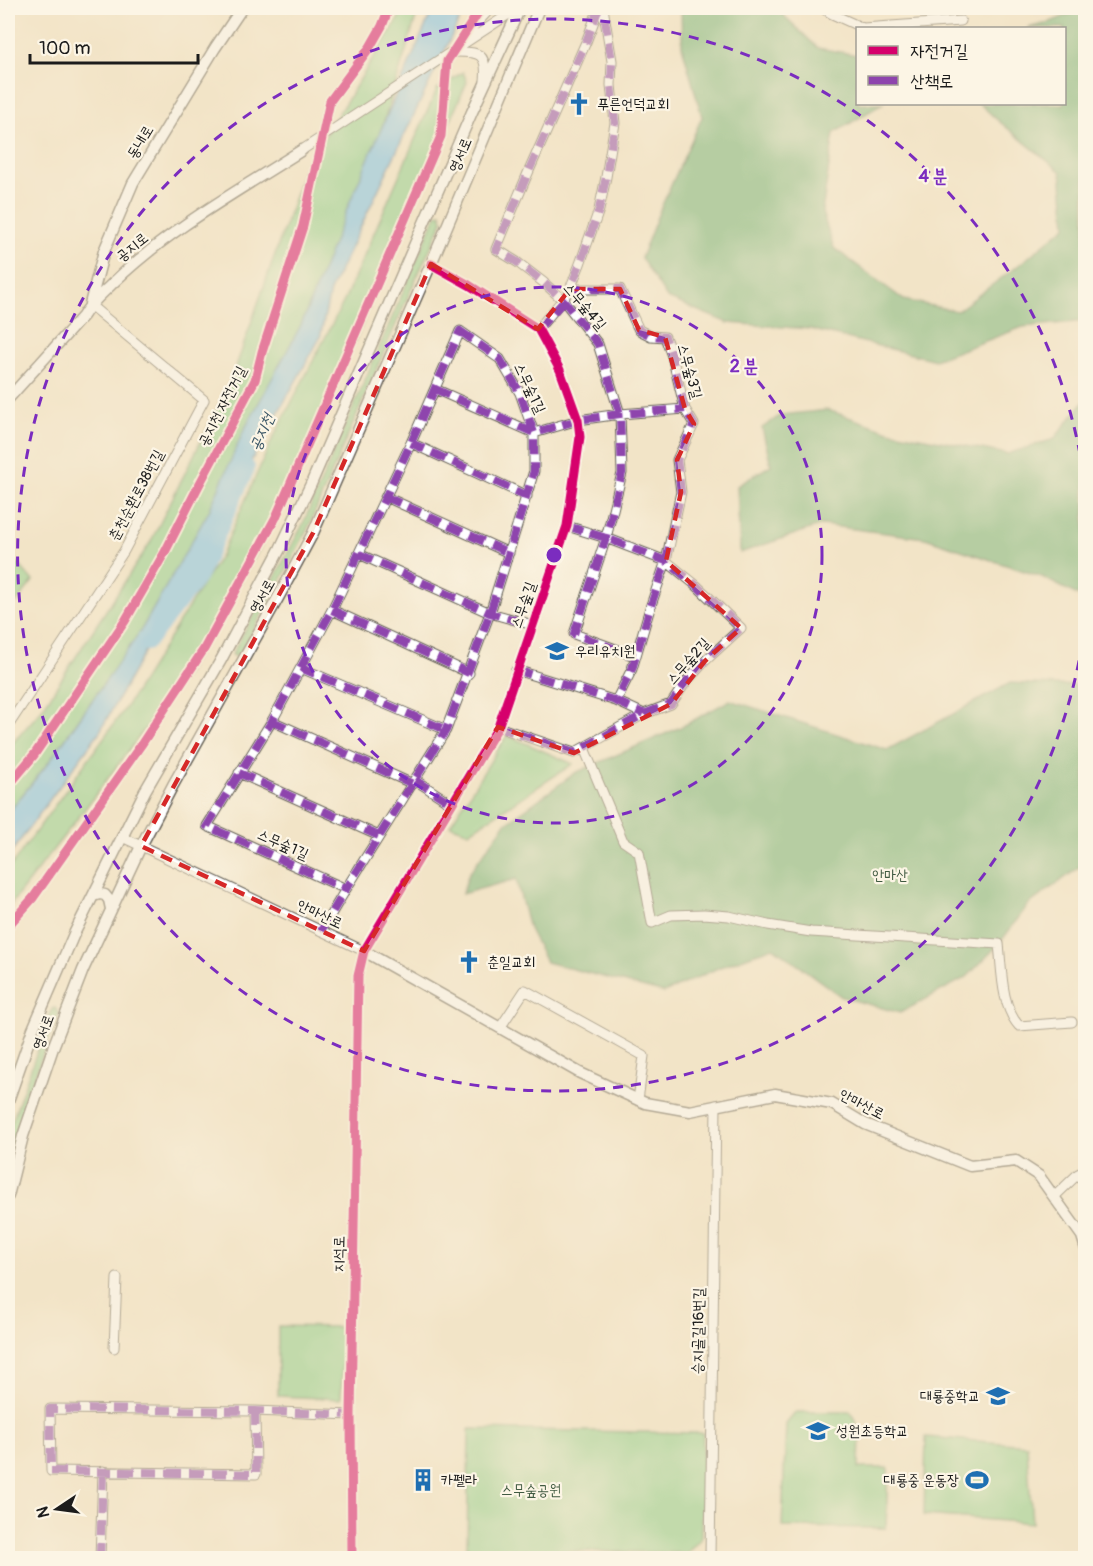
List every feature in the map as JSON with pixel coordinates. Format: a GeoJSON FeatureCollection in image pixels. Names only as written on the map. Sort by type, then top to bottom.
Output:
{"type":"FeatureCollection","features":[{"type":"Feature","properties":{"kind":"street","name":"동내로"},"geometry":{"type":"LineString","coordinates":[[90,305],[104,251],[133,183],[209,57],[242,8]]}},
{"type":"Feature","properties":{"kind":"street"},"geometry":{"type":"LineString","coordinates":[[302,150],[451,52],[491,8]]}},
{"type":"Feature","properties":{"kind":"street"},"geometry":{"type":"LineString","coordinates":[[464,40],[519,8]]}},
{"type":"Feature","properties":{"kind":"street","name":"영서로"},"geometry":{"type":"LineString","coordinates":[[8,1101],[33,1029],[74,934],[158,769],[221,660],[280,549],[320,463],[519,8]]}},
{"type":"Feature","properties":{"kind":"street","name":"영서로"},"geometry":{"type":"LineString","coordinates":[[8,1196],[23,1136],[83,970],[141,846],[174,782],[313,533],[431,264],[539,8]]}},
{"type":"Feature","properties":{"kind":"street"},"geometry":{"type":"LineString","coordinates":[[538,329],[564,301],[570,289],[598,210],[606,177],[615,123],[611,85],[612,61],[601,8]]}},
{"type":"Feature","properties":{"kind":"street","name":"스무숲4길"},"geometry":{"type":"LineString","coordinates":[[601,8],[496,249],[517,262],[564,301],[598,344],[620,414],[622,473],[606,538],[574,634],[635,656]]}},
{"type":"Feature","properties":{"kind":"street"},"geometry":{"type":"LineString","coordinates":[[822,8],[861,27]]}},
{"type":"Feature","properties":{"kind":"street"},"geometry":{"type":"LineString","coordinates":[[877,27],[961,21]]}},
{"type":"Feature","properties":{"kind":"street"},"geometry":{"type":"LineString","coordinates":[[451,52],[470,52],[480,55],[486,71],[484,84]]}},
{"type":"Feature","properties":{"kind":"street","name":"공지로"},"geometry":{"type":"LineString","coordinates":[[8,399],[83,316],[90,305],[142,256],[302,150]]}},
{"type":"Feature","properties":{"kind":"street","name":"스무숲길"},"geometry":{"type":"LineString","coordinates":[[364,951],[498,727],[567,526],[580,437],[578,420],[560,370],[538,329],[431,264]]}},
{"type":"Feature","properties":{"kind":"street","name":"스무숲3길"},"geometry":{"type":"LineString","coordinates":[[570,289],[620,289],[639,330],[651,336],[665,337],[685,409],[694,424],[677,460],[681,492],[666,561],[632,669],[616,701]]}},
{"type":"Feature","properties":{"kind":"street","name":"춘천순환로38번길"},"geometry":{"type":"LineString","coordinates":[[10,719],[124,551],[204,400],[90,305]]}},
{"type":"Feature","properties":{"kind":"street","name":"스무숲1길"},"geometry":{"type":"LineString","coordinates":[[459,331],[500,359],[520,393],[534,433],[534,471],[527,496],[490,613],[446,729],[346,889],[207,826],[272,721],[332,610],[411,443],[459,331]]}},
{"type":"Feature","properties":{"kind":"street","name":"스무숲1길"},"geometry":{"type":"LineString","coordinates":[[435,389],[534,433]]}},
{"type":"Feature","properties":{"kind":"street"},"geometry":{"type":"LineString","coordinates":[[534,433],[578,420],[685,409]]}},
{"type":"Feature","properties":{"kind":"street"},"geometry":{"type":"LineString","coordinates":[[411,443],[527,496]]}},
{"type":"Feature","properties":{"kind":"street"},"geometry":{"type":"LineString","coordinates":[[386,497],[509,554]]}},
{"type":"Feature","properties":{"kind":"street"},"geometry":{"type":"LineString","coordinates":[[567,526],[666,561]]}},
{"type":"Feature","properties":{"kind":"street"},"geometry":{"type":"LineString","coordinates":[[359,554],[490,613],[533,625]]}},
{"type":"Feature","properties":{"kind":"street","name":"스무숲2길"},"geometry":{"type":"LineString","coordinates":[[584,748],[644,714],[671,704],[686,682],[705,661],[741,628],[696,585],[666,561]]}},
{"type":"Feature","properties":{"kind":"street"},"geometry":{"type":"LineString","coordinates":[[332,610],[469,673]]}},
{"type":"Feature","properties":{"kind":"street"},"geometry":{"type":"LineString","coordinates":[[301,668],[446,729]]}},
{"type":"Feature","properties":{"kind":"street"},"geometry":{"type":"LineString","coordinates":[[516,670],[616,701],[644,714]]}},
{"type":"Feature","properties":{"kind":"street"},"geometry":{"type":"LineString","coordinates":[[272,721],[414,782],[452,804]]}},
{"type":"Feature","properties":{"kind":"street"},"geometry":{"type":"LineString","coordinates":[[498,727],[574,753],[584,748],[623,841],[639,852],[652,923],[671,915],[704,914],[729,916],[811,932],[999,944],[1005,997],[1012,1019],[1019,1026],[1072,1022]]}},
{"type":"Feature","properties":{"kind":"street"},"geometry":{"type":"LineString","coordinates":[[158,769],[161,782],[167,784],[174,782]]}},
{"type":"Feature","properties":{"kind":"street"},"geometry":{"type":"LineString","coordinates":[[239,773],[379,836]]}},
{"type":"Feature","properties":{"kind":"street","name":"안마산로"},"geometry":{"type":"LineString","coordinates":[[122,837],[364,951],[580,1073],[645,1103],[690,1111],[775,1094],[832,1104],[865,1124],[970,1166],[1016,1161],[1039,1176],[1082,1236],[1086,1249]]}},
{"type":"Feature","properties":{"kind":"street"},"geometry":{"type":"LineString","coordinates":[[321,931],[346,889]]}},
{"type":"Feature","properties":{"kind":"street"},"geometry":{"type":"LineString","coordinates":[[93,896],[105,895],[111,909]]}},
{"type":"Feature","properties":{"kind":"street","name":"지석로"},"geometry":{"type":"LineString","coordinates":[[352,1558],[351,1415],[358,976],[364,951]]}},
{"type":"Feature","properties":{"kind":"street"},"geometry":{"type":"LineString","coordinates":[[500,1028],[525,990],[644,1056],[638,1100]]}},
{"type":"Feature","properties":{"kind":"street","name":"승지골길16번길"},"geometry":{"type":"LineString","coordinates":[[710,1558],[716,1105]]}},
{"type":"Feature","properties":{"kind":"street"},"geometry":{"type":"LineString","coordinates":[[1054,1197],[1078,1174],[1086,1170]]}},
{"type":"Feature","properties":{"kind":"street"},"geometry":{"type":"LineString","coordinates":[[114,1348],[117,1278]]}},
{"type":"Feature","properties":{"kind":"street"},"geometry":{"type":"LineString","coordinates":[[255,1411],[256,1474],[51,1471],[50,1409],[255,1411],[351,1415]]}},
{"type":"Feature","properties":{"kind":"street"},"geometry":{"type":"LineString","coordinates":[[100,1558],[103,1472]]}},
{"type":"Feature","properties":{"kind":"highlighted area"},"geometry":{"type":"Polygon","coordinates":[[[431,264],[538,329],[570,289],[620,289],[639,330],[665,337],[685,409],[694,424],[677,460],[681,492],[666,561],[741,628],[705,661],[671,704],[574,753],[498,727],[364,951],[141,846],[313,533],[431,264]]]}},
{"type":"Feature","properties":{"kind":"green space"},"geometry":{"type":"Polygon","coordinates":[[[405,8],[419,8],[352,225],[281,386],[140,632],[49,762],[8,813],[8,748],[40,712],[150,543],[231,381],[306,165],[405,8]]]}},
{"type":"Feature","properties":{"kind":"green space"},"geometry":{"type":"Polygon","coordinates":[[[681,8],[776,8],[818,48],[856,55],[856,105],[880,105],[834,133],[822,212],[834,248],[904,300],[957,311],[1066,226],[1061,172],[981,105],[1066,105],[1066,27],[1031,27],[1048,23],[1085,8],[1085,321],[1023,327],[935,360],[810,329],[728,323],[667,298],[641,258],[702,117],[682,46],[681,8]]]}},
{"type":"Feature","properties":{"kind":"green space"},"geometry":{"type":"Polygon","coordinates":[[[463,72],[467,82],[283,509],[184,677],[8,908],[8,870],[126,707],[221,555],[270,444],[345,299],[437,89],[463,72]]]}},
{"type":"Feature","properties":{"kind":"green space"},"geometry":{"type":"Polygon","coordinates":[[[441,213],[443,221],[307,530],[239,655],[234,656],[232,654],[234,650],[302,526],[435,218],[441,213]]]}},
{"type":"Feature","properties":{"kind":"green space"},"geometry":{"type":"Polygon","coordinates":[[[1085,400],[1085,599],[1042,577],[925,538],[822,525],[740,553],[737,486],[771,465],[762,428],[781,415],[828,410],[889,431],[1007,454],[1054,439],[1085,400]]]}},
{"type":"Feature","properties":{"kind":"green space"},"geometry":{"type":"Polygon","coordinates":[[[9,553],[33,581],[16,603],[8,596],[9,553]]]}},
{"type":"Feature","properties":{"kind":"green space","name":"안마산"},"geometry":{"type":"Polygon","coordinates":[[[1010,683],[1085,686],[1085,863],[1028,905],[999,944],[967,977],[900,1013],[842,997],[773,947],[720,967],[664,993],[546,962],[529,929],[516,879],[462,894],[469,873],[505,824],[575,773],[681,727],[730,700],[887,750],[1010,683]]]}},
{"type":"Feature","properties":{"kind":"green space"},"geometry":{"type":"Polygon","coordinates":[[[507,735],[573,764],[469,832],[450,825],[507,735]]]}},
{"type":"Feature","properties":{"kind":"green space"},"geometry":{"type":"Polygon","coordinates":[[[55,1008],[59,1014],[31,1087],[8,1161],[8,1135],[11,1124],[52,1009],[55,1008]]]}},
{"type":"Feature","properties":{"kind":"green space"},"geometry":{"type":"Polygon","coordinates":[[[278,1326],[344,1327],[341,1399],[278,1396],[278,1326]]]}},
{"type":"Feature","properties":{"kind":"green space"},"geometry":{"type":"Polygon","coordinates":[[[796,1412],[851,1412],[860,1432],[859,1468],[888,1468],[886,1528],[782,1527],[786,1424],[796,1412]]]}},
{"type":"Feature","properties":{"kind":"green space","name":"스무숲공원"},"geometry":{"type":"Polygon","coordinates":[[[469,1429],[703,1433],[701,1539],[687,1553],[467,1549],[469,1429]]]}},
{"type":"Feature","properties":{"kind":"green space","name":"대룡중 운동장"},"geometry":{"type":"Polygon","coordinates":[[[926,1437],[1027,1445],[1032,1523],[924,1515],[926,1437]]]}},
{"type":"Feature","properties":{"kind":"water"},"geometry":{"type":"Polygon","coordinates":[[[435,8],[465,8],[330,291],[320,338],[100,731],[8,857],[8,813],[49,762],[140,632],[209,511],[243,432],[301,325],[351,199],[435,8]]]}},
{"type":"Feature","properties":{"kind":"waterway","name":"공지천"},"geometry":{"type":"LineString","coordinates":[[146,641],[197,576],[245,468]]}},
{"type":"Feature","properties":{"kind":"marked path"},"geometry":{"type":"LineString","coordinates":[[599,8],[496,249],[517,262],[564,301],[598,344],[620,414],[622,473],[606,538],[574,634],[635,656]]}},
{"type":"Feature","properties":{"kind":"marked path"},"geometry":{"type":"LineString","coordinates":[[516,670],[616,701],[632,669],[666,561],[681,492],[677,460],[694,424],[685,409],[665,337],[651,336],[639,330],[620,289],[570,289],[599,210],[615,123],[611,85],[612,61],[603,8]]}},
{"type":"Feature","properties":{"kind":"marked path"},"geometry":{"type":"LineString","coordinates":[[538,329],[567,295]]}},
{"type":"Feature","properties":{"kind":"marked path"},"geometry":{"type":"LineString","coordinates":[[460,331],[500,359],[520,393],[534,433],[534,471],[490,613],[446,730],[346,889],[207,826],[272,721],[332,610],[411,443],[460,331]]}},
{"type":"Feature","properties":{"kind":"marked path"},"geometry":{"type":"LineString","coordinates":[[435,389],[534,433],[578,420],[685,409]]}},
{"type":"Feature","properties":{"kind":"marked path"},"geometry":{"type":"LineString","coordinates":[[411,443],[527,496]]}},
{"type":"Feature","properties":{"kind":"marked path"},"geometry":{"type":"LineString","coordinates":[[386,497],[509,553]]}},
{"type":"Feature","properties":{"kind":"marked path"},"geometry":{"type":"LineString","coordinates":[[498,727],[574,753],[644,714],[671,704],[686,682],[705,661],[741,628],[696,585],[666,561],[567,526]]}},
{"type":"Feature","properties":{"kind":"marked path"},"geometry":{"type":"LineString","coordinates":[[359,554],[490,613],[533,625]]}},
{"type":"Feature","properties":{"kind":"marked path"},"geometry":{"type":"LineString","coordinates":[[332,610],[469,673]]}},
{"type":"Feature","properties":{"kind":"marked path"},"geometry":{"type":"LineString","coordinates":[[301,668],[446,730]]}},
{"type":"Feature","properties":{"kind":"marked path"},"geometry":{"type":"LineString","coordinates":[[616,701],[644,714]]}},
{"type":"Feature","properties":{"kind":"marked path"},"geometry":{"type":"LineString","coordinates":[[272,721],[413,784]]}},
{"type":"Feature","properties":{"kind":"marked path"},"geometry":{"type":"LineString","coordinates":[[239,773],[379,836]]}},
{"type":"Feature","properties":{"kind":"marked path"},"geometry":{"type":"LineString","coordinates":[[415,780],[452,804]]}},
{"type":"Feature","properties":{"kind":"marked path"},"geometry":{"type":"LineString","coordinates":[[321,931],[346,889]]}},
{"type":"Feature","properties":{"kind":"marked path"},"geometry":{"type":"LineString","coordinates":[[255,1411],[256,1474],[51,1471],[50,1409],[255,1411],[351,1415]]}},
{"type":"Feature","properties":{"kind":"marked path"},"geometry":{"type":"LineString","coordinates":[[100,1558],[103,1471]]}},
{"type":"Feature","properties":{"kind":"cycle path","name":"공지천 자전거길"},"geometry":{"type":"LineString","coordinates":[[8,786],[34,755],[125,621],[165,552],[255,380],[303,226],[330,101],[370,47],[389,8]]}},
{"type":"Feature","properties":{"kind":"cycle path"},"geometry":{"type":"LineString","coordinates":[[8,926],[33,898],[141,745],[204,649],[276,517],[441,136],[447,61],[481,8]]}},
{"type":"Feature","properties":{"kind":"cycle path"},"geometry":{"type":"LineString","coordinates":[[352,1558],[351,1415],[358,976],[364,951],[498,727],[567,526],[580,437],[578,420],[560,370],[538,329],[431,264]]}},
{"type":"Feature","properties":{"kind":"place","name":"푸른언덕교회"},"geometry":{"type":"Point","coordinates":[579,104]}},
{"type":"Feature","properties":{"kind":"place","name":"우리유치원"},"geometry":{"type":"Point","coordinates":[557,651]}},
{"type":"Feature","properties":{"kind":"place","name":"춘일교회"},"geometry":{"type":"Point","coordinates":[469,962]}},
{"type":"Feature","properties":{"kind":"place","name":"대룡중학교"},"geometry":{"type":"Point","coordinates":[998,1396]}},
{"type":"Feature","properties":{"kind":"place","name":"성원초등학교"},"geometry":{"type":"Point","coordinates":[818,1431]}},
{"type":"Feature","properties":{"kind":"place","name":"카펠라"},"geometry":{"type":"Point","coordinates":[423,1480]}},
{"type":"Feature","properties":{"kind":"place","name":"대룡중 운동장"},"geometry":{"type":"Point","coordinates":[977,1480]}}]}
